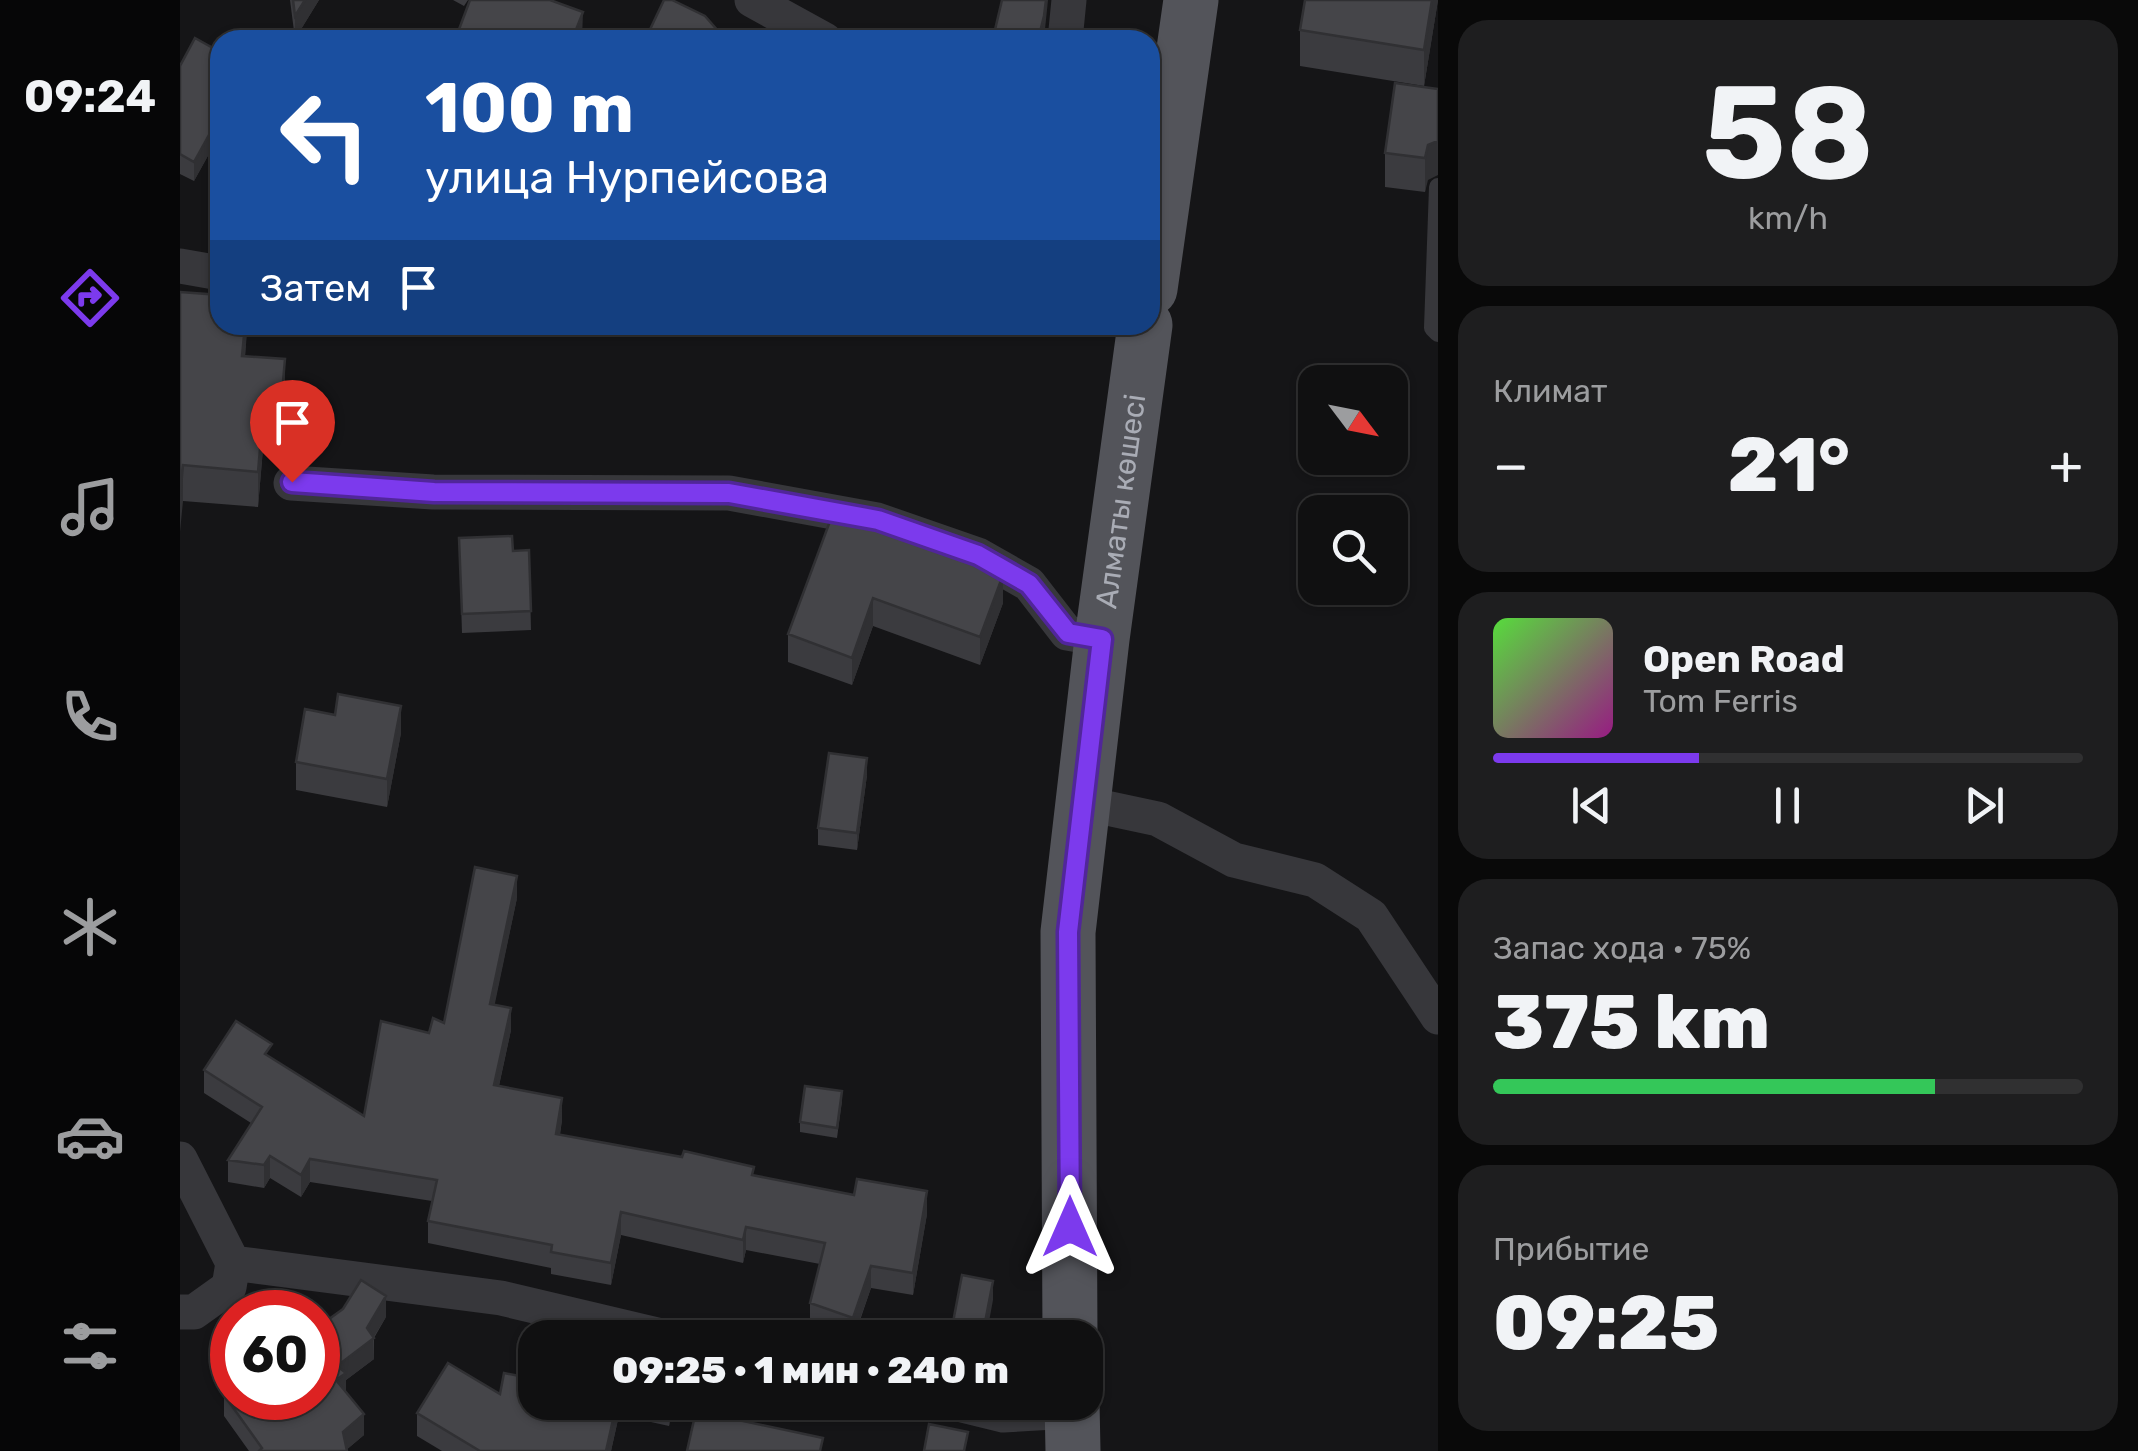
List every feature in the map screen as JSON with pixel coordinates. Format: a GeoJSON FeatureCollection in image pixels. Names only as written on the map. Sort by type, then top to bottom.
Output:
{"type":"FeatureCollection","features":[{"type":"Feature","properties":{"kind":"main road"},"geometry":{"type":"LineString","coordinates":[[1160,163],[1191,0]]}},
{"type":"Feature","properties":{"kind":"main road","name":"Алматы көшесі"},"geometry":{"type":"LineString","coordinates":[[1070,1320],[1068,932],[1102,639],[1144,335]]}},
{"type":"Feature","properties":{"kind":"street"},"geometry":{"type":"LineString","coordinates":[[752,0],[806,30]]}},
{"type":"Feature","properties":{"kind":"street"},"geometry":{"type":"LineString","coordinates":[[1066,30],[1069,0]]}},
{"type":"Feature","properties":{"kind":"street"},"geometry":{"type":"LineString","coordinates":[[180,266],[210,271]]}},
{"type":"Feature","properties":{"kind":"street"},"geometry":{"type":"LineString","coordinates":[[292,482],[434,492],[729,493],[878,520],[978,555],[1029,584],[1068,633],[1102,639]]}},
{"type":"Feature","properties":{"kind":"street"},"geometry":{"type":"LineString","coordinates":[[1084,803],[1158,819],[1234,860],[1315,880],[1372,916],[1438,1017]]}},
{"type":"Feature","properties":{"kind":"street"},"geometry":{"type":"LineString","coordinates":[[180,1159],[234,1263],[229,1287],[194,1312],[180,1312]]}},
{"type":"Feature","properties":{"kind":"street"},"geometry":{"type":"LineString","coordinates":[[234,1263],[501,1298],[594,1320]]}},
{"type":"Feature","properties":{"kind":"lane"},"geometry":{"type":"LineString","coordinates":[[1438,187],[1433,328],[1438,334]]}},
{"type":"Feature","properties":{"kind":"building"},"geometry":{"type":"Polygon","coordinates":[[[293,0],[305,0],[295,16],[293,0]]]}},
{"type":"Feature","properties":{"kind":"building"},"geometry":{"type":"Polygon","coordinates":[[[470,0],[550,0],[583,12],[576,30],[459,30],[470,0]]]}},
{"type":"Feature","properties":{"kind":"building"},"geometry":{"type":"Polygon","coordinates":[[[664,0],[672,0],[705,16],[717,30],[650,30],[664,0]]]}},
{"type":"Feature","properties":{"kind":"building"},"geometry":{"type":"Polygon","coordinates":[[[1002,0],[1046,0],[1040,30],[995,30],[1002,0]]]}},
{"type":"Feature","properties":{"kind":"building"},"geometry":{"type":"Polygon","coordinates":[[[1305,0],[1432,0],[1424,50],[1300,30],[1305,0]]]}},
{"type":"Feature","properties":{"kind":"building"},"geometry":{"type":"Polygon","coordinates":[[[195,38],[210,46],[210,133],[194,162],[180,154],[180,66],[195,38]]]}},
{"type":"Feature","properties":{"kind":"building"},"geometry":{"type":"Polygon","coordinates":[[[1395,83],[1438,89],[1438,141],[1428,145],[1425,158],[1385,153],[1395,83]]]}},
{"type":"Feature","properties":{"kind":"building"},"geometry":{"type":"Polygon","coordinates":[[[180,292],[210,294],[210,335],[244,335],[242,356],[285,359],[281,404],[264,402],[258,472],[183,465],[180,497],[180,292]]]}},
{"type":"Feature","properties":{"kind":"building"},"geometry":{"type":"Polygon","coordinates":[[[833,513],[1003,575],[980,637],[873,598],[852,658],[788,634],[833,513]]]}},
{"type":"Feature","properties":{"kind":"building"},"geometry":{"type":"Polygon","coordinates":[[[512,536],[513,551],[529,550],[531,611],[462,614],[459,538],[512,536]]]}},
{"type":"Feature","properties":{"kind":"building"},"geometry":{"type":"Polygon","coordinates":[[[338,694],[401,706],[387,779],[296,762],[305,709],[335,715],[338,694]]]}},
{"type":"Feature","properties":{"kind":"building"},"geometry":{"type":"Polygon","coordinates":[[[829,753],[867,758],[857,833],[818,828],[829,753]]]}},
{"type":"Feature","properties":{"kind":"building"},"geometry":{"type":"Polygon","coordinates":[[[475,867],[517,876],[490,1004],[511,1008],[494,1085],[562,1098],[556,1134],[682,1157],[684,1151],[754,1167],[752,1175],[854,1195],[857,1179],[927,1191],[913,1273],[871,1266],[853,1318],[810,1303],[825,1243],[746,1227],[743,1240],[621,1212],[611,1263],[551,1252],[552,1245],[428,1221],[437,1180],[310,1159],[301,1175],[270,1156],[264,1165],[228,1160],[262,1107],[204,1070],[236,1021],[272,1044],[265,1054],[364,1116],[381,1021],[429,1033],[433,1018],[444,1023],[475,867]]]}},
{"type":"Feature","properties":{"kind":"building"},"geometry":{"type":"Polygon","coordinates":[[[805,1086],[842,1091],[837,1128],[800,1122],[805,1086]]]}},
{"type":"Feature","properties":{"kind":"building"},"geometry":{"type":"Polygon","coordinates":[[[962,1275],[993,1281],[985,1320],[953,1320],[962,1275]]]}},
{"type":"Feature","properties":{"kind":"building"},"geometry":{"type":"Polygon","coordinates":[[[361,1280],[386,1296],[367,1328],[374,1338],[340,1364],[340,1311],[361,1280]]]}},
{"type":"Feature","properties":{"kind":"building"},"geometry":{"type":"Polygon","coordinates":[[[448,1363],[500,1394],[504,1373],[518,1376],[518,1420],[613,1420],[606,1451],[480,1451],[417,1413],[448,1363]]]}},
{"type":"Feature","properties":{"kind":"building"},"geometry":{"type":"Polygon","coordinates":[[[340,1385],[364,1414],[343,1432],[347,1451],[259,1451],[262,1448],[242,1420],[340,1420],[340,1385]]]}},
{"type":"Feature","properties":{"kind":"building"},"geometry":{"type":"Polygon","coordinates":[[[694,1420],[738,1420],[823,1438],[820,1451],[687,1451],[694,1420]]]}},
{"type":"Feature","properties":{"kind":"building"},"geometry":{"type":"Polygon","coordinates":[[[929,1424],[968,1432],[964,1451],[924,1451],[929,1424]]]}},
{"type":"Feature","properties":{"kind":"route"},"geometry":{"type":"LineString","coordinates":[[292,482],[434,492],[729,493],[878,520],[978,555],[1029,584],[1068,633],[1102,639],[1068,932],[1070,1227]]}}]}
